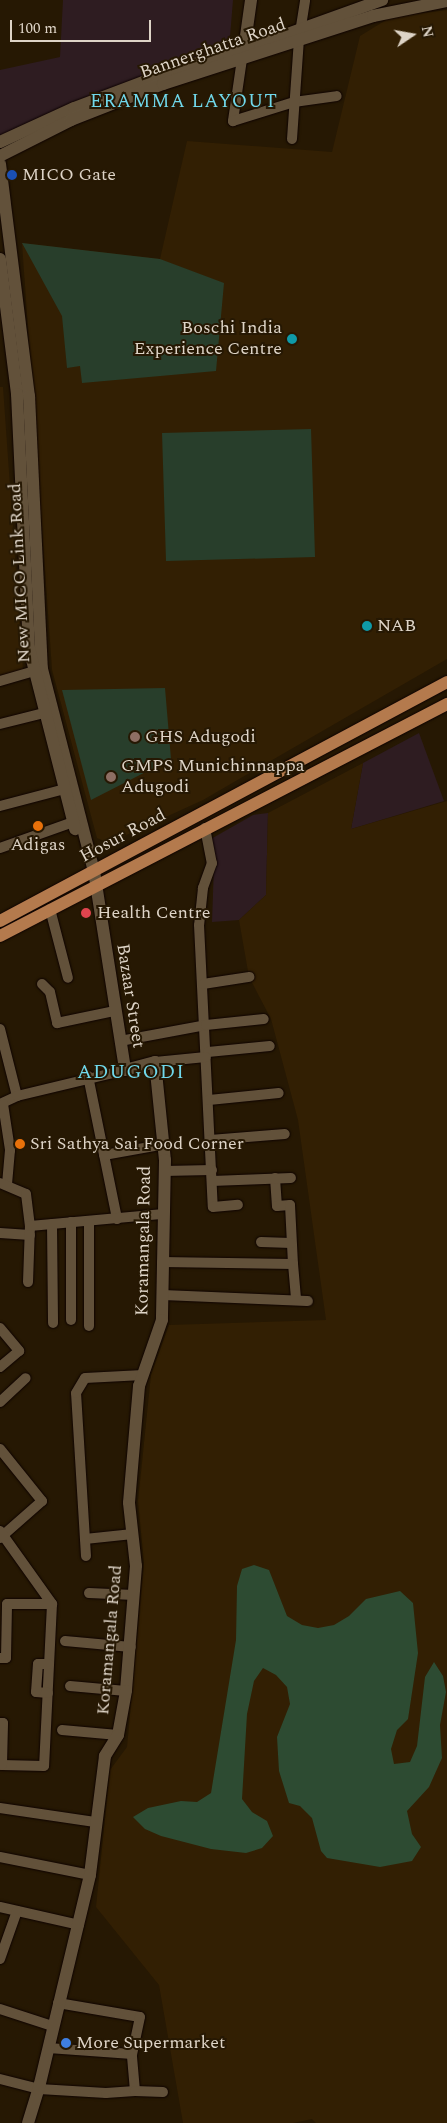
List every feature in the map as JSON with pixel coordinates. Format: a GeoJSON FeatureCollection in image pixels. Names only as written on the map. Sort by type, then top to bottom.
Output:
{"type":"FeatureCollection","features":[{"type":"Feature","properties":{"kind":"main road","name":"Hosur Road"},"geometry":{"type":"LineString","coordinates":[[0,936],[50,910],[91,880],[447,682]]}},
{"type":"Feature","properties":{"kind":"main road","name":"Hosur Road"},"geometry":{"type":"LineString","coordinates":[[0,921],[205,828],[447,704]]}},
{"type":"Feature","properties":{"kind":"street"},"geometry":{"type":"LineString","coordinates":[[251,0],[233,121],[294,102],[337,96]]}},
{"type":"Feature","properties":{"kind":"street"},"geometry":{"type":"LineString","coordinates":[[292,139],[300,33],[305,0]]}},
{"type":"Feature","properties":{"kind":"street","name":"Bannerghatta Road"},"geometry":{"type":"LineString","coordinates":[[0,142],[91,107],[300,33],[376,1]]}},
{"type":"Feature","properties":{"kind":"street","name":"Bannerghatta Road"},"geometry":{"type":"LineString","coordinates":[[300,33],[411,4],[447,1]]}},
{"type":"Feature","properties":{"kind":"street","name":"Bannerghatta Road"},"geometry":{"type":"LineString","coordinates":[[0,156],[91,107]]}},
{"type":"Feature","properties":{"kind":"street","name":"New MICO Link Road"},"geometry":{"type":"LineString","coordinates":[[0,164],[30,396],[37,670]]}},
{"type":"Feature","properties":{"kind":"street","name":"New MICO Link Road"},"geometry":{"type":"LineString","coordinates":[[0,259],[17,394],[37,670],[91,880]]}},
{"type":"Feature","properties":{"kind":"street"},"geometry":{"type":"LineString","coordinates":[[0,681],[37,670]]}},
{"type":"Feature","properties":{"kind":"street"},"geometry":{"type":"LineString","coordinates":[[0,724],[49,712]]}},
{"type":"Feature","properties":{"kind":"street","name":"New MICO Link Road"},"geometry":{"type":"LineString","coordinates":[[49,712],[73,822],[91,880]]}},
{"type":"Feature","properties":{"kind":"street"},"geometry":{"type":"LineString","coordinates":[[0,806],[65,789]]}},
{"type":"Feature","properties":{"kind":"street"},"geometry":{"type":"LineString","coordinates":[[0,848],[73,822]]}},
{"type":"Feature","properties":{"kind":"street"},"geometry":{"type":"LineString","coordinates":[[205,828],[212,863],[203,888],[200,925],[213,1207],[238,1206]]}},
{"type":"Feature","properties":{"kind":"street","name":"Bazaar Street"},"geometry":{"type":"LineString","coordinates":[[91,880],[97,923],[101,927],[125,1070]]}},
{"type":"Feature","properties":{"kind":"street"},"geometry":{"type":"LineString","coordinates":[[50,910],[68,978]]}},
{"type":"Feature","properties":{"kind":"street"},"geometry":{"type":"LineString","coordinates":[[202,984],[249,977]]}},
{"type":"Feature","properties":{"kind":"street"},"geometry":{"type":"LineString","coordinates":[[42,984],[50,992],[56,1023],[114,1011]]}},
{"type":"Feature","properties":{"kind":"street"},"geometry":{"type":"LineString","coordinates":[[120,1041],[206,1025],[264,1019]]}},
{"type":"Feature","properties":{"kind":"street"},"geometry":{"type":"LineString","coordinates":[[0,1029],[17,1096]]}},
{"type":"Feature","properties":{"kind":"street"},"geometry":{"type":"LineString","coordinates":[[28,1282],[30,1230],[26,1194],[3,1184],[10,1150],[1,1104],[17,1096],[88,1076],[125,1070],[155,1062],[270,1046]]}},
{"type":"Feature","properties":{"kind":"street","name":"Koramangala Road"},"geometry":{"type":"LineString","coordinates":[[28,2123],[39,2089],[52,2026],[79,1925],[90,1875],[95,1822],[105,1756],[118,1735],[126,1691],[136,1566],[129,1503],[139,1386],[162,1320],[164,1171],[155,1062]]}},
{"type":"Feature","properties":{"kind":"street"},"geometry":{"type":"LineString","coordinates":[[88,1076],[117,1219]]}},
{"type":"Feature","properties":{"kind":"street"},"geometry":{"type":"LineString","coordinates":[[209,1100],[279,1093]]}},
{"type":"Feature","properties":{"kind":"street"},"geometry":{"type":"LineString","coordinates":[[210,1140],[285,1134]]}},
{"type":"Feature","properties":{"kind":"street"},"geometry":{"type":"LineString","coordinates":[[104,1155],[161,1145]]}},
{"type":"Feature","properties":{"kind":"street"},"geometry":{"type":"LineString","coordinates":[[164,1171],[212,1170]]}},
{"type":"Feature","properties":{"kind":"street"},"geometry":{"type":"LineString","coordinates":[[275,1178],[277,1206],[290,1205],[296,1299]]}},
{"type":"Feature","properties":{"kind":"street"},"geometry":{"type":"LineString","coordinates":[[212,1181],[291,1178]]}},
{"type":"Feature","properties":{"kind":"street"},"geometry":{"type":"LineString","coordinates":[[0,1233],[30,1230],[52,1224],[163,1214]]}},
{"type":"Feature","properties":{"kind":"street"},"geometry":{"type":"LineString","coordinates":[[89,1221],[89,1326]]}},
{"type":"Feature","properties":{"kind":"street"},"geometry":{"type":"LineString","coordinates":[[70,1222],[71,1320]]}},
{"type":"Feature","properties":{"kind":"street"},"geometry":{"type":"LineString","coordinates":[[52,1224],[53,1323]]}},
{"type":"Feature","properties":{"kind":"street"},"geometry":{"type":"LineString","coordinates":[[261,1242],[291,1243]]}},
{"type":"Feature","properties":{"kind":"street"},"geometry":{"type":"LineString","coordinates":[[162,1262],[293,1264]]}},
{"type":"Feature","properties":{"kind":"street"},"geometry":{"type":"LineString","coordinates":[[162,1295],[296,1299],[308,1301]]}},
{"type":"Feature","properties":{"kind":"street"},"geometry":{"type":"LineString","coordinates":[[0,1328],[19,1352],[0,1367]]}},
{"type":"Feature","properties":{"kind":"street"},"geometry":{"type":"LineString","coordinates":[[86,1556],[76,1393],[86,1378],[143,1375]]}},
{"type":"Feature","properties":{"kind":"street"},"geometry":{"type":"LineString","coordinates":[[0,1402],[26,1378]]}},
{"type":"Feature","properties":{"kind":"street"},"geometry":{"type":"LineString","coordinates":[[0,1449],[42,1501],[1,1535],[52,1604],[44,1766],[2,1765],[3,1723],[0,1723]]}},
{"type":"Feature","properties":{"kind":"street"},"geometry":{"type":"LineString","coordinates":[[85,1539],[133,1534]]}},
{"type":"Feature","properties":{"kind":"street"},"geometry":{"type":"LineString","coordinates":[[89,1593],[134,1595]]}},
{"type":"Feature","properties":{"kind":"street"},"geometry":{"type":"LineString","coordinates":[[0,1658],[6,1658],[7,1604],[52,1604]]}},
{"type":"Feature","properties":{"kind":"street"},"geometry":{"type":"LineString","coordinates":[[65,1641],[131,1647]]}},
{"type":"Feature","properties":{"kind":"street"},"geometry":{"type":"LineString","coordinates":[[70,1686],[126,1691]]}},
{"type":"Feature","properties":{"kind":"street"},"geometry":{"type":"LineString","coordinates":[[62,1730],[118,1735]]}},
{"type":"Feature","properties":{"kind":"street"},"geometry":{"type":"LineString","coordinates":[[0,1808],[95,1822]]}},
{"type":"Feature","properties":{"kind":"street"},"geometry":{"type":"LineString","coordinates":[[0,1857],[90,1875]]}},
{"type":"Feature","properties":{"kind":"street"},"geometry":{"type":"LineString","coordinates":[[0,1907],[79,1925]]}},
{"type":"Feature","properties":{"kind":"street"},"geometry":{"type":"LineString","coordinates":[[0,1959],[17,1911]]}},
{"type":"Feature","properties":{"kind":"street"},"geometry":{"type":"LineString","coordinates":[[58,2003],[140,2017],[132,2054],[135,2091]]}},
{"type":"Feature","properties":{"kind":"street"},"geometry":{"type":"LineString","coordinates":[[0,2009],[52,2026]]}},
{"type":"Feature","properties":{"kind":"street"},"geometry":{"type":"LineString","coordinates":[[48,2048],[132,2054]]}},
{"type":"Feature","properties":{"kind":"street"},"geometry":{"type":"LineString","coordinates":[[0,2079],[39,2089],[106,2093],[163,2092]]}},
{"type":"Feature","properties":{"kind":"shaded area"},"geometry":{"type":"Polygon","coordinates":[[[63,0],[233,0],[229,49],[0,137],[0,70],[60,57],[63,0]]]}},
{"type":"Feature","properties":{"kind":"shaded area"},"geometry":{"type":"Polygon","coordinates":[[[447,10],[447,659],[203,800],[109,843],[97,838],[52,670],[22,243],[160,259],[187,141],[332,152],[360,36],[391,17],[447,10]]]}},
{"type":"Feature","properties":{"kind":"shaded area"},"geometry":{"type":"Polygon","coordinates":[[[0,387],[3,387],[23,670],[0,675],[0,387]]]}},
{"type":"Feature","properties":{"kind":"shaded area"},"geometry":{"type":"Polygon","coordinates":[[[419,733],[444,801],[351,829],[363,763],[419,733]]]}},
{"type":"Feature","properties":{"kind":"shaded area"},"geometry":{"type":"Polygon","coordinates":[[[363,763],[351,829],[447,801],[447,2123],[316,2123],[312,2119],[293,2123],[183,2123],[159,1985],[96,1907],[110,1770],[127,1747],[144,1563],[138,1501],[151,1375],[169,1325],[326,1320],[298,1120],[271,1019],[249,977],[239,920],[266,895],[268,813],[363,763]]]}},
{"type":"Feature","properties":{"kind":"shaded area"},"geometry":{"type":"Polygon","coordinates":[[[268,813],[266,895],[239,920],[212,922],[214,865],[211,839],[253,815],[268,813]]]}},
{"type":"Feature","properties":{"kind":"green space"},"geometry":{"type":"Polygon","coordinates":[[[22,243],[160,259],[224,283],[216,371],[82,383],[80,366],[67,368],[62,316],[22,243]]]}},
{"type":"Feature","properties":{"kind":"green space"},"geometry":{"type":"Polygon","coordinates":[[[311,429],[315,557],[166,561],[162,433],[311,429]]]}},
{"type":"Feature","properties":{"kind":"green space"},"geometry":{"type":"Polygon","coordinates":[[[165,688],[171,759],[91,800],[62,690],[165,688]]]}},
{"type":"Feature","properties":{"kind":"green space"},"geometry":{"type":"Polygon","coordinates":[[[254,1565],[269,1570],[287,1616],[302,1625],[318,1628],[334,1625],[349,1616],[366,1599],[400,1591],[413,1603],[418,1653],[408,1719],[397,1730],[391,1749],[394,1764],[410,1762],[417,1746],[425,1677],[434,1662],[443,1676],[446,1692],[440,1725],[442,1758],[429,1787],[407,1811],[412,1834],[421,1847],[412,1861],[380,1867],[327,1858],[321,1851],[312,1818],[300,1806],[289,1803],[279,1771],[277,1737],[290,1704],[287,1687],[276,1675],[263,1668],[254,1681],[247,1714],[242,1799],[252,1812],[267,1821],[273,1836],[262,1848],[246,1853],[211,1849],[161,1836],[145,1829],[133,1817],[148,1808],[181,1801],[197,1802],[211,1793],[236,1640],[237,1586],[242,1569],[254,1565]]]}},
{"type":"Feature","properties":{"kind":"place","name":"MICO Gate"},"geometry":{"type":"Point","coordinates":[12,175]}},
{"type":"Feature","properties":{"kind":"place","name":"Boschi India Experience Centre"},"geometry":{"type":"Point","coordinates":[292,339]}},
{"type":"Feature","properties":{"kind":"place","name":"NAB"},"geometry":{"type":"Point","coordinates":[367,626]}},
{"type":"Feature","properties":{"kind":"place","name":"GHS Adugodi"},"geometry":{"type":"Point","coordinates":[135,737]}},
{"type":"Feature","properties":{"kind":"place","name":"GMPS Munichinnappa Adugodi"},"geometry":{"type":"Point","coordinates":[111,777]}},
{"type":"Feature","properties":{"kind":"place","name":"Adigas"},"geometry":{"type":"Point","coordinates":[38,826]}},
{"type":"Feature","properties":{"kind":"place","name":"Health Centre"},"geometry":{"type":"Point","coordinates":[86,913]}},
{"type":"Feature","properties":{"kind":"place","name":"Sri Sathya Sai Food Corner"},"geometry":{"type":"Point","coordinates":[20,1144]}},
{"type":"Feature","properties":{"kind":"place","name":"More Supermarket"},"geometry":{"type":"Point","coordinates":[66,2043]}},
{"type":"Feature","properties":{"kind":"district","name":"ERAMMA LAYOUT"},"geometry":{"type":"Point","coordinates":[184,102]}},
{"type":"Feature","properties":{"kind":"district","name":"ADUGODI"},"geometry":{"type":"Point","coordinates":[131,1072]}}]}
